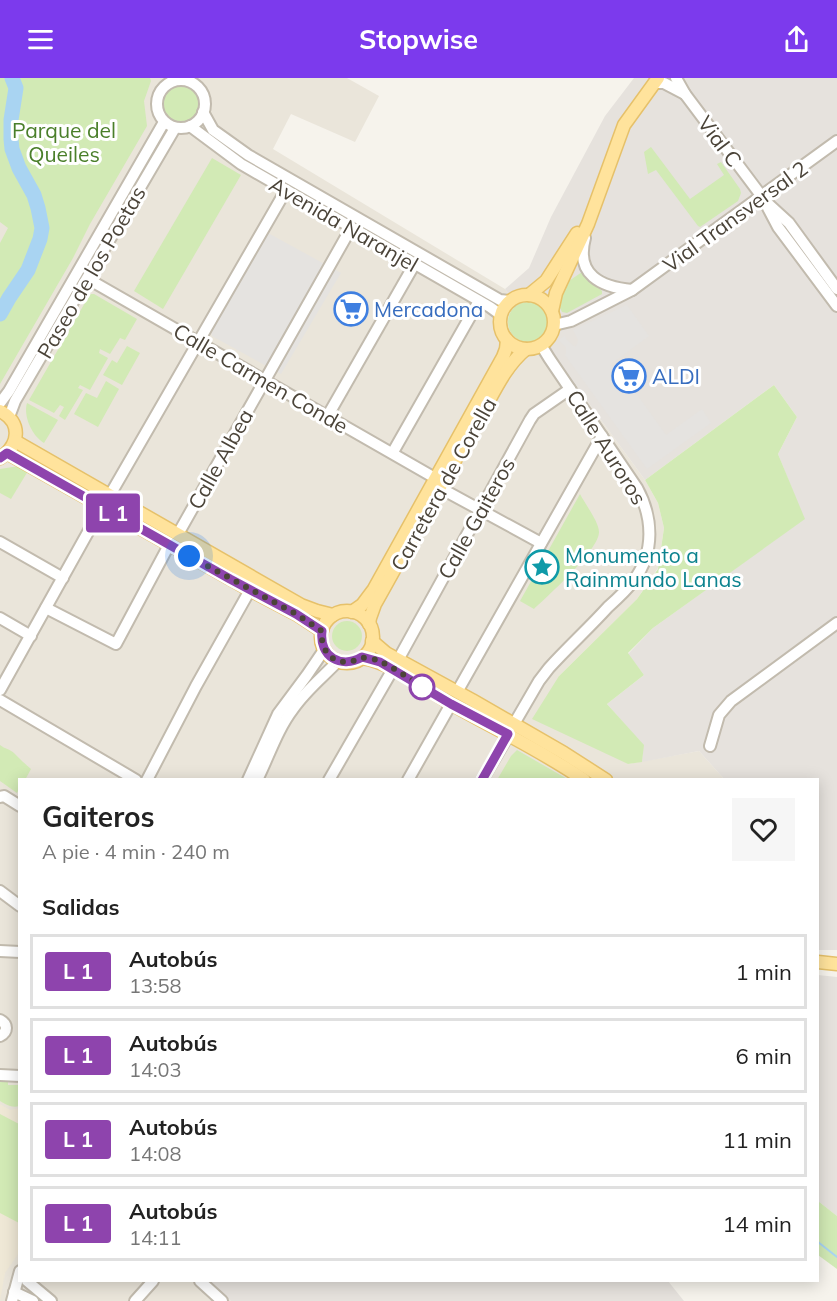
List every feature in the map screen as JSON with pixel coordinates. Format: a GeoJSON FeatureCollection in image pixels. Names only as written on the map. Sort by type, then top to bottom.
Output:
{"type":"FeatureCollection","features":[{"type":"Feature","properties":{"kind":"main road"},"geometry":{"type":"LineString","coordinates":[[552,311],[562,277],[575,255],[588,224],[624,125],[654,80]]}},
{"type":"Feature","properties":{"kind":"main road"},"geometry":{"type":"LineString","coordinates":[[529,295],[546,281],[576,236],[615,129],[633,100],[654,80]]}},
{"type":"Feature","properties":{"kind":"main road"},"geometry":{"type":"LineString","coordinates":[[529,295],[541,299],[549,306],[554,326],[551,336],[542,345],[526,349],[519,348],[507,340],[501,326],[501,315],[511,301],[520,296],[529,295]]}},
{"type":"Feature","properties":{"kind":"main road","name":"Carretera de Corella"},"geometry":{"type":"LineString","coordinates":[[369,624],[375,604],[503,357],[507,340]]}},
{"type":"Feature","properties":{"kind":"main road","name":"Carretera de Corella"},"geometry":{"type":"LineString","coordinates":[[352,612],[369,596],[500,382],[515,359],[526,349]]}},
{"type":"Feature","properties":{"kind":"main road"},"geometry":{"type":"LineString","coordinates":[[5,414],[14,424],[16,432],[12,447],[4,455],[296,614],[322,631]]}},
{"type":"Feature","properties":{"kind":"main road"},"geometry":{"type":"LineString","coordinates":[[15,441],[301,604],[333,615]]}},
{"type":"Feature","properties":{"kind":"main road"},"geometry":{"type":"LineString","coordinates":[[352,612],[362,616],[369,624],[372,630],[372,641],[369,650],[362,657],[346,663],[330,657],[324,650],[321,641],[322,631],[333,615],[352,612]]}},
{"type":"Feature","properties":{"kind":"main road"},"geometry":{"type":"LineString","coordinates":[[372,641],[395,664],[451,704],[564,753],[603,778]]}},
{"type":"Feature","properties":{"kind":"main road"},"geometry":{"type":"LineString","coordinates":[[362,657],[395,664],[457,692],[581,778]]}},
{"type":"Feature","properties":{"kind":"main road"},"geometry":{"type":"LineString","coordinates":[[819,964],[837,966]]}},
{"type":"Feature","properties":{"kind":"street","name":"Vial C"},"geometry":{"type":"LineString","coordinates":[[676,78],[685,94],[764,199],[789,224],[837,289]]}},
{"type":"Feature","properties":{"kind":"street"},"geometry":{"type":"LineString","coordinates":[[175,79],[190,81],[198,86],[205,103],[204,112],[196,123],[182,128],[175,128],[164,122],[156,108],[161,82],[175,79]]}},
{"type":"Feature","properties":{"kind":"street"},"geometry":{"type":"LineString","coordinates":[[654,80],[685,94]]}},
{"type":"Feature","properties":{"kind":"street","name":"Avenida Naranjel"},"geometry":{"type":"LineString","coordinates":[[204,112],[213,130],[230,144],[500,300],[511,301]]}},
{"type":"Feature","properties":{"kind":"street","name":"Paseo de los Poetas"},"geometry":{"type":"LineString","coordinates":[[0,403],[164,122]]}},
{"type":"Feature","properties":{"kind":"street","name":"Avenida Naranjel"},"geometry":{"type":"LineString","coordinates":[[190,126],[241,164],[501,315]]}},
{"type":"Feature","properties":{"kind":"street","name":"Paseo de los Poetas"},"geometry":{"type":"LineString","coordinates":[[5,414],[15,402],[175,128]]}},
{"type":"Feature","properties":{"kind":"street","name":"Vial Transversal 2"},"geometry":{"type":"LineString","coordinates":[[554,326],[571,321],[632,291],[764,199],[837,141]]}},
{"type":"Feature","properties":{"kind":"street"},"geometry":{"type":"LineString","coordinates":[[110,495],[286,190]]}},
{"type":"Feature","properties":{"kind":"street","name":"Vial C"},"geometry":{"type":"LineString","coordinates":[[764,199],[778,227],[837,306]]}},
{"type":"Feature","properties":{"kind":"street"},"geometry":{"type":"LineString","coordinates":[[588,224],[582,257],[589,272],[609,287],[632,291]]}},
{"type":"Feature","properties":{"kind":"street","name":"Calle Albea"},"geometry":{"type":"LineString","coordinates":[[178,534],[351,228]]}},
{"type":"Feature","properties":{"kind":"street"},"geometry":{"type":"LineString","coordinates":[[327,417],[414,265]]}},
{"type":"Feature","properties":{"kind":"street","name":"Calle Carmen Conde"},"geometry":{"type":"LineString","coordinates":[[88,279],[327,417],[393,452],[437,483],[541,543]]}},
{"type":"Feature","properties":{"kind":"street"},"geometry":{"type":"LineString","coordinates":[[393,452],[479,301]]}},
{"type":"Feature","properties":{"kind":"street","name":"Calle Auroros"},"geometry":{"type":"LineString","coordinates":[[483,778],[539,681],[634,580],[645,561],[649,546],[650,526],[645,501],[542,345]]}},
{"type":"Feature","properties":{"kind":"street","name":"Calle Gaiteros"},"geometry":{"type":"LineString","coordinates":[[330,778],[534,414],[570,389]]}},
{"type":"Feature","properties":{"kind":"street"},"geometry":{"type":"LineString","coordinates":[[457,692],[602,436]]}},
{"type":"Feature","properties":{"kind":"street"},"geometry":{"type":"LineString","coordinates":[[0,690],[102,507]]}},
{"type":"Feature","properties":{"kind":"street"},"geometry":{"type":"LineString","coordinates":[[0,542],[63,578]]}},
{"type":"Feature","properties":{"kind":"street"},"geometry":{"type":"LineString","coordinates":[[46,608],[116,644],[169,545]]}},
{"type":"Feature","properties":{"kind":"street"},"geometry":{"type":"LineString","coordinates":[[148,778],[250,590]]}},
{"type":"Feature","properties":{"kind":"street"},"geometry":{"type":"LineString","coordinates":[[0,618],[31,636]]}},
{"type":"Feature","properties":{"kind":"street"},"geometry":{"type":"LineString","coordinates":[[710,746],[719,715],[732,701],[837,623]]}},
{"type":"Feature","properties":{"kind":"street"},"geometry":{"type":"LineString","coordinates":[[249,778],[278,714],[324,650]]}},
{"type":"Feature","properties":{"kind":"street"},"geometry":{"type":"LineString","coordinates":[[258,778],[282,725],[294,707],[338,661]]}},
{"type":"Feature","properties":{"kind":"street"},"geometry":{"type":"LineString","coordinates":[[0,700],[133,778]]}},
{"type":"Feature","properties":{"kind":"street"},"geometry":{"type":"LineString","coordinates":[[409,778],[451,704]]}},
{"type":"Feature","properties":{"kind":"street"},"geometry":{"type":"LineString","coordinates":[[0,797],[4,796],[18,805]]}},
{"type":"Feature","properties":{"kind":"street"},"geometry":{"type":"LineString","coordinates":[[0,891],[18,904]]}},
{"type":"Feature","properties":{"kind":"street"},"geometry":{"type":"LineString","coordinates":[[0,951],[18,952]]}},
{"type":"Feature","properties":{"kind":"street"},"geometry":{"type":"LineString","coordinates":[[2,1028],[18,1027]]}},
{"type":"Feature","properties":{"kind":"street"},"geometry":{"type":"LineString","coordinates":[[0,1076],[18,1076]]}},
{"type":"Feature","properties":{"kind":"street"},"geometry":{"type":"LineString","coordinates":[[19,1282],[13,1296],[33,1301]]}},
{"type":"Feature","properties":{"kind":"street"},"geometry":{"type":"LineString","coordinates":[[28,1282],[51,1301]]}},
{"type":"Feature","properties":{"kind":"street"},"geometry":{"type":"LineString","coordinates":[[135,1301],[152,1282]]}},
{"type":"Feature","properties":{"kind":"street"},"geometry":{"type":"LineString","coordinates":[[201,1282],[222,1301]]}},
{"type":"Feature","properties":{"kind":"shaded area"},"geometry":{"type":"Polygon","coordinates":[[[0,78],[347,78],[379,96],[355,142],[291,114],[273,149],[505,289],[645,480],[658,503],[664,528],[658,568],[637,599],[559,676],[628,764],[699,751],[723,778],[18,778],[18,1282],[207,1282],[231,1301],[0,1301],[0,78]]]}},
{"type":"Feature","properties":{"kind":"shaded area"},"geometry":{"type":"Polygon","coordinates":[[[634,78],[837,78],[837,950],[819,950],[819,778],[723,778],[699,751],[642,762],[643,745],[607,704],[644,675],[628,654],[653,628],[804,519],[778,454],[797,417],[774,385],[645,480],[505,289],[529,268],[551,217],[605,116],[634,78]]]}},
{"type":"Feature","properties":{"kind":"shaded area"},"geometry":{"type":"Polygon","coordinates":[[[268,233],[341,273],[281,374],[212,336],[211,332],[268,233]]]}},
{"type":"Feature","properties":{"kind":"shaded area"},"geometry":{"type":"Polygon","coordinates":[[[627,305],[649,336],[611,364],[623,380],[626,379],[666,435],[702,409],[711,423],[647,469],[565,355],[566,347],[558,340],[565,336],[575,347],[578,340],[573,330],[627,305]]]}},
{"type":"Feature","properties":{"kind":"shaded area"},"geometry":{"type":"Polygon","coordinates":[[[819,975],[837,977],[837,1216],[819,1202],[819,975]]]}},
{"type":"Feature","properties":{"kind":"shaded area"},"geometry":{"type":"Polygon","coordinates":[[[0,1104],[10,1110],[18,1108],[18,1254],[5,1273],[0,1301],[0,1104]]]}},
{"type":"Feature","properties":{"kind":"shaded area"},"geometry":{"type":"Polygon","coordinates":[[[207,1282],[669,1282],[684,1301],[231,1301],[207,1282]]]}},
{"type":"Feature","properties":{"kind":"green space","name":"Parque del Queiles"},"geometry":{"type":"Polygon","coordinates":[[[0,78],[150,78],[151,81],[144,101],[147,126],[0,384],[0,243],[8,228],[0,222],[0,78]]]}},
{"type":"Feature","properties":{"kind":"green space"},"geometry":{"type":"Polygon","coordinates":[[[181,84],[194,90],[200,103],[194,116],[181,122],[168,116],[162,103],[168,90],[181,84]]]}},
{"type":"Feature","properties":{"kind":"green space"},"geometry":{"type":"Polygon","coordinates":[[[651,147],[690,199],[724,175],[717,164],[721,162],[740,189],[738,201],[700,227],[698,226],[656,170],[648,174],[644,152],[651,147]]]}},
{"type":"Feature","properties":{"kind":"green space"},"geometry":{"type":"Polygon","coordinates":[[[212,158],[241,175],[163,309],[134,291],[212,158]]]}},
{"type":"Feature","properties":{"kind":"green space"},"geometry":{"type":"Polygon","coordinates":[[[582,272],[602,291],[602,294],[567,313],[562,312],[558,304],[569,281],[582,272]]]}},
{"type":"Feature","properties":{"kind":"green space"},"geometry":{"type":"Polygon","coordinates":[[[90,294],[94,294],[137,319],[125,340],[120,338],[110,354],[100,349],[99,353],[108,358],[90,390],[80,385],[78,388],[83,390],[65,420],[59,416],[64,407],[60,405],[54,413],[29,400],[90,294]]]}},
{"type":"Feature","properties":{"kind":"green space"},"geometry":{"type":"Polygon","coordinates":[[[528,302],[536,303],[542,308],[547,314],[547,330],[542,336],[536,341],[528,342],[520,341],[514,336],[509,330],[508,322],[509,314],[514,308],[520,303],[528,302]]]}},
{"type":"Feature","properties":{"kind":"green space"},"geometry":{"type":"Polygon","coordinates":[[[127,346],[140,353],[122,385],[103,375],[112,360],[117,363],[127,346]]]}},
{"type":"Feature","properties":{"kind":"green space"},"geometry":{"type":"Polygon","coordinates":[[[106,381],[119,389],[98,427],[74,414],[86,393],[97,398],[106,381]]]}},
{"type":"Feature","properties":{"kind":"green space"},"geometry":{"type":"Polygon","coordinates":[[[774,385],[797,417],[778,454],[805,519],[653,628],[628,653],[644,675],[607,704],[644,745],[642,762],[628,764],[532,719],[559,676],[637,599],[658,569],[664,528],[658,503],[645,480],[774,385]]]}},
{"type":"Feature","properties":{"kind":"green space"},"geometry":{"type":"Polygon","coordinates":[[[27,403],[58,420],[44,443],[29,425],[26,414],[27,403]]]}},
{"type":"Feature","properties":{"kind":"green space"},"geometry":{"type":"Polygon","coordinates":[[[19,466],[28,471],[11,499],[0,493],[0,469],[19,466]]]}},
{"type":"Feature","properties":{"kind":"green space"},"geometry":{"type":"Polygon","coordinates":[[[580,494],[597,523],[599,532],[597,540],[572,572],[534,609],[520,601],[580,494]]]}},
{"type":"Feature","properties":{"kind":"green space"},"geometry":{"type":"Polygon","coordinates":[[[347,621],[358,625],[362,636],[358,647],[347,651],[336,647],[332,636],[336,625],[347,621]]]}},
{"type":"Feature","properties":{"kind":"green space"},"geometry":{"type":"Polygon","coordinates":[[[0,745],[12,752],[31,769],[26,778],[18,778],[17,793],[0,781],[0,745]]]}},
{"type":"Feature","properties":{"kind":"green space"},"geometry":{"type":"Polygon","coordinates":[[[517,750],[566,778],[498,778],[517,750]]]}},
{"type":"Feature","properties":{"kind":"green space"},"geometry":{"type":"Polygon","coordinates":[[[0,1079],[8,1079],[8,1085],[18,1085],[18,1106],[7,1105],[0,1101],[0,1079]]]}},
{"type":"Feature","properties":{"kind":"green space"},"geometry":{"type":"Polygon","coordinates":[[[0,1114],[18,1123],[18,1222],[0,1213],[0,1114]]]}},
{"type":"Feature","properties":{"kind":"green space"},"geometry":{"type":"Polygon","coordinates":[[[819,1202],[837,1216],[837,1269],[819,1256],[819,1202]]]}},
{"type":"Feature","properties":{"kind":"waterway"},"geometry":{"type":"LineString","coordinates":[[0,314],[28,270],[42,228],[34,195],[19,168],[12,149],[11,120],[16,88],[12,78]]}},
{"type":"Feature","properties":{"kind":"waterway"},"geometry":{"type":"LineString","coordinates":[[819,1243],[837,1257]]}},
{"type":"Feature","properties":{"kind":"bus line"},"geometry":{"type":"LineString","coordinates":[[0,458],[7,453],[318,627],[322,631],[322,645],[330,657],[346,663],[362,657],[380,662],[508,734],[483,778]]}},
{"type":"Feature","properties":{"kind":"place","name":"Mercadona"},"geometry":{"type":"Point","coordinates":[351,309]}},
{"type":"Feature","properties":{"kind":"place","name":"ALDI"},"geometry":{"type":"Point","coordinates":[629,376]}},
{"type":"Feature","properties":{"kind":"place","name":"Monumento a Rainmundo Lanas"},"geometry":{"type":"Point","coordinates":[542,567]}},
{"type":"Feature","properties":{"kind":"route"},"geometry":{"type":"LineString","coordinates":[[189,556],[318,627],[322,631],[322,645],[330,657],[346,663],[362,657],[370,658],[431,692],[422,687]]}}]}
